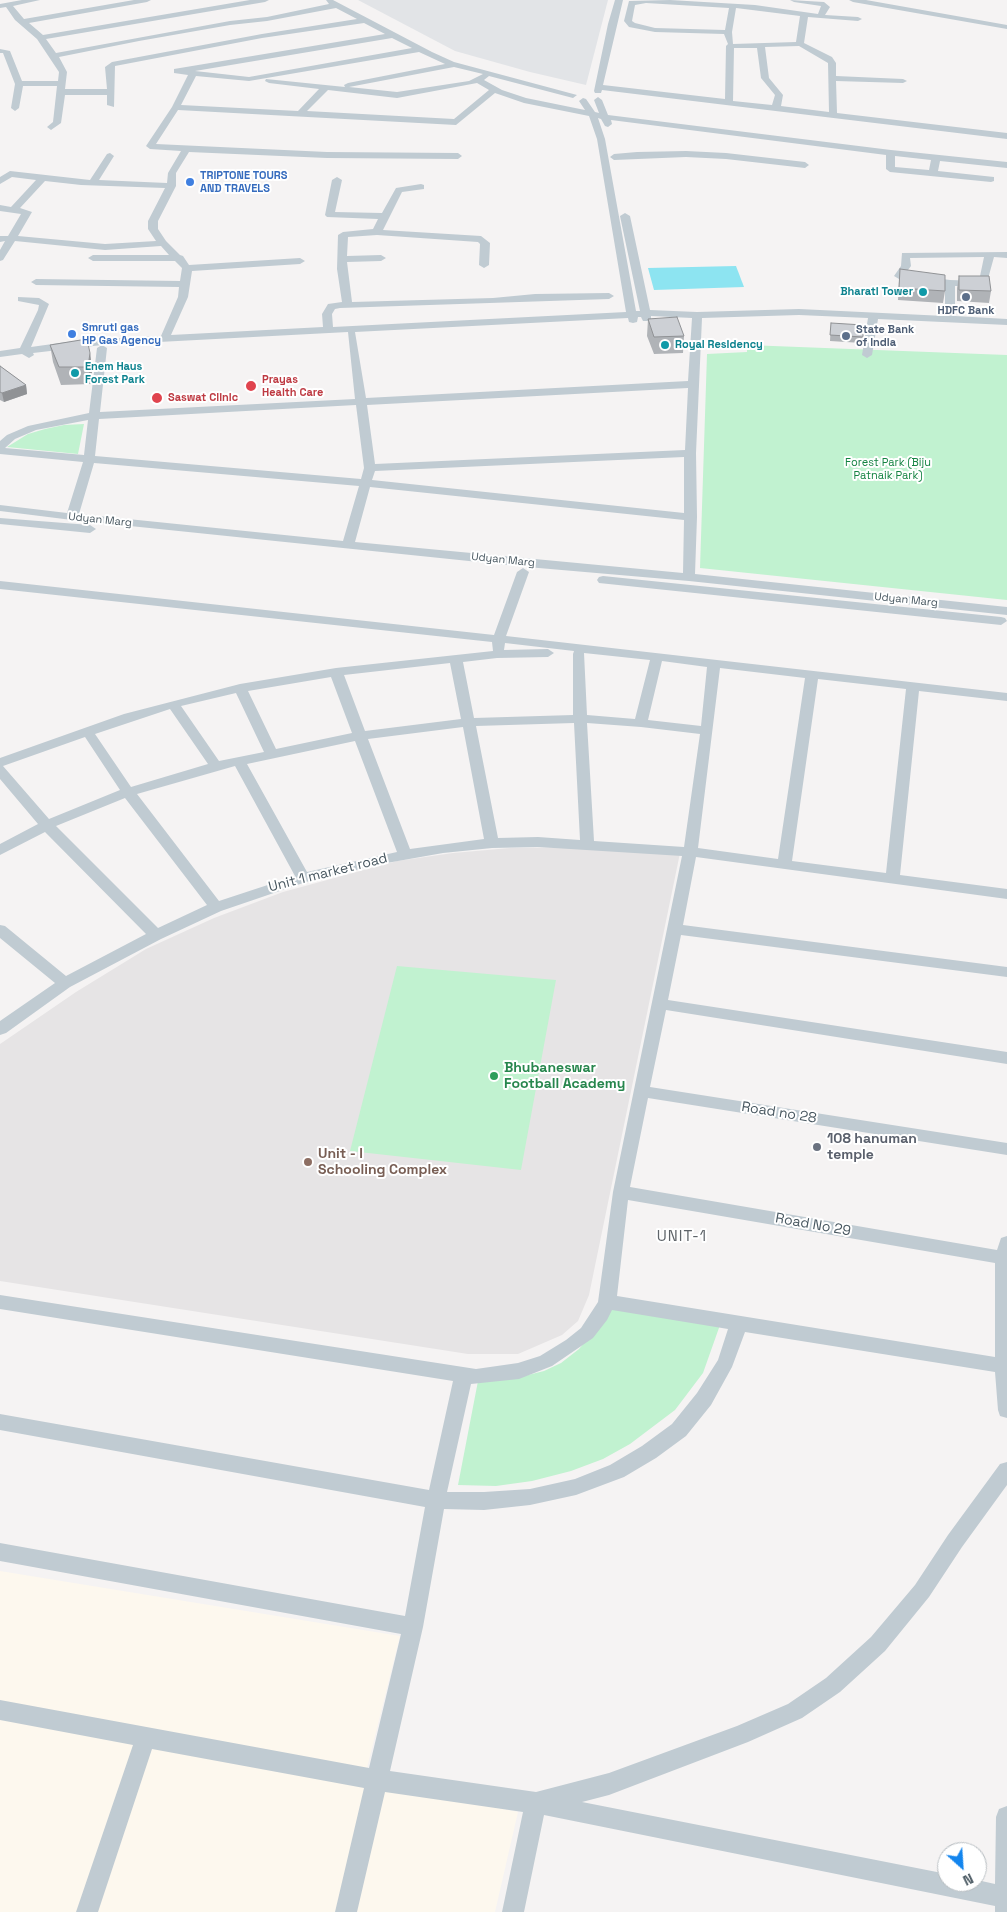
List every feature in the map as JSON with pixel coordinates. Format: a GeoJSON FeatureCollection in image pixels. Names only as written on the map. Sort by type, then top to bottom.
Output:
{"type":"FeatureCollection","features":[{"type":"Feature","properties":{"kind":"street"},"geometry":{"type":"LineString","coordinates":[[4,6],[36,0]]}},
{"type":"Feature","properties":{"kind":"street"},"geometry":{"type":"LineString","coordinates":[[23,22],[147,0]]}},
{"type":"Feature","properties":{"kind":"street"},"geometry":{"type":"LineString","coordinates":[[40,38],[265,0]]}},
{"type":"Feature","properties":{"kind":"street"},"geometry":{"type":"LineString","coordinates":[[327,0],[338,3],[420,49],[453,64],[489,74],[589,92],[728,102],[1007,136]]}},
{"type":"Feature","properties":{"kind":"street"},"geometry":{"type":"LineString","coordinates":[[583,101],[589,92],[619,0]]}},
{"type":"Feature","properties":{"kind":"street"},"geometry":{"type":"LineString","coordinates":[[794,0],[824,4],[826,7],[820,17]]}},
{"type":"Feature","properties":{"kind":"street"},"geometry":{"type":"LineString","coordinates":[[853,0],[1007,27]]}},
{"type":"Feature","properties":{"kind":"street"},"geometry":{"type":"LineString","coordinates":[[876,0],[1007,22]]}},
{"type":"Feature","properties":{"kind":"street"},"geometry":{"type":"LineString","coordinates":[[728,32],[655,30],[632,25],[628,20],[634,1],[646,1],[756,7],[820,17],[858,20]]}},
{"type":"Feature","properties":{"kind":"street"},"geometry":{"type":"LineString","coordinates":[[54,56],[230,23],[266,19],[338,3]]}},
{"type":"Feature","properties":{"kind":"street"},"geometry":{"type":"LineString","coordinates":[[4,6],[40,38],[54,56],[63,72],[57,123],[51,127]]}},
{"type":"Feature","properties":{"kind":"street"},"geometry":{"type":"LineString","coordinates":[[728,102],[730,46],[728,32],[733,6]]}},
{"type":"Feature","properties":{"kind":"street"},"geometry":{"type":"LineString","coordinates":[[800,44],[804,14]]}},
{"type":"Feature","properties":{"kind":"street"},"geometry":{"type":"LineString","coordinates":[[111,105],[109,65],[364,18],[439,53],[589,92],[606,118],[615,162],[686,154],[726,156],[805,165]]}},
{"type":"Feature","properties":{"kind":"street"},"geometry":{"type":"LineString","coordinates":[[170,68],[393,34]]}},
{"type":"Feature","properties":{"kind":"street"},"geometry":{"type":"LineString","coordinates":[[730,46],[800,44],[829,59],[832,63],[833,114]]}},
{"type":"Feature","properties":{"kind":"street"},"geometry":{"type":"LineString","coordinates":[[762,46],[765,78],[779,95],[776,108]]}},
{"type":"Feature","properties":{"kind":"street"},"geometry":{"type":"LineString","coordinates":[[249,79],[420,49]]}},
{"type":"Feature","properties":{"kind":"street"},"geometry":{"type":"LineString","coordinates":[[0,51],[6,51],[19,84],[15,108]]}},
{"type":"Feature","properties":{"kind":"street"},"geometry":{"type":"LineString","coordinates":[[149,57],[170,68],[193,74],[397,95],[471,83],[489,74]]}},
{"type":"Feature","properties":{"kind":"street"},"geometry":{"type":"LineString","coordinates":[[301,113],[329,87],[466,61]]}},
{"type":"Feature","properties":{"kind":"street"},"geometry":{"type":"LineString","coordinates":[[193,74],[176,107],[150,146],[354,156],[458,156]]}},
{"type":"Feature","properties":{"kind":"street"},"geometry":{"type":"LineString","coordinates":[[832,78],[903,81]]}},
{"type":"Feature","properties":{"kind":"street"},"geometry":{"type":"LineString","coordinates":[[478,80],[524,100],[606,118],[891,153],[1007,165]]}},
{"type":"Feature","properties":{"kind":"street"},"geometry":{"type":"LineString","coordinates":[[19,84],[62,83]]}},
{"type":"Feature","properties":{"kind":"street"},"geometry":{"type":"LineString","coordinates":[[176,107],[301,113],[397,112],[456,122],[495,89]]}},
{"type":"Feature","properties":{"kind":"street"},"geometry":{"type":"LineString","coordinates":[[62,92],[111,92]]}},
{"type":"Feature","properties":{"kind":"street"},"geometry":{"type":"LineString","coordinates":[[397,112],[414,92]]}},
{"type":"Feature","properties":{"kind":"street"},"geometry":{"type":"LineString","coordinates":[[589,92],[575,98],[583,101],[593,115],[621,208],[632,317]]}},
{"type":"Feature","properties":{"kind":"street"},"geometry":{"type":"LineString","coordinates":[[164,340],[183,296],[187,268],[180,258],[163,243],[153,229],[153,221],[171,186],[172,173],[187,149]]}},
{"type":"Feature","properties":{"kind":"street"},"geometry":{"type":"LineString","coordinates":[[891,153],[890,169],[991,179]]}},
{"type":"Feature","properties":{"kind":"street"},"geometry":{"type":"LineString","coordinates":[[93,182],[110,156]]}},
{"type":"Feature","properties":{"kind":"street"},"geometry":{"type":"LineString","coordinates":[[933,173],[936,157]]}},
{"type":"Feature","properties":{"kind":"street"},"geometry":{"type":"LineString","coordinates":[[0,168],[10,174],[42,178],[171,186]]}},
{"type":"Feature","properties":{"kind":"street"},"geometry":{"type":"LineString","coordinates":[[0,181],[10,174]]}},
{"type":"Feature","properties":{"kind":"street"},"geometry":{"type":"LineString","coordinates":[[13,210],[42,178]]}},
{"type":"Feature","properties":{"kind":"street"},"geometry":{"type":"LineString","coordinates":[[337,180],[330,215],[384,216]]}},
{"type":"Feature","properties":{"kind":"street"},"geometry":{"type":"LineString","coordinates":[[377,232],[398,190],[421,187]]}},
{"type":"Feature","properties":{"kind":"street"},"geometry":{"type":"LineString","coordinates":[[0,208],[27,212],[0,258]]}},
{"type":"Feature","properties":{"kind":"street"},"geometry":{"type":"LineString","coordinates":[[622,225],[646,316]]}},
{"type":"Feature","properties":{"kind":"street"},"geometry":{"type":"LineString","coordinates":[[347,304],[342,258],[343,235],[377,232],[481,239],[485,243],[484,265]]}},
{"type":"Feature","properties":{"kind":"street"},"geometry":{"type":"LineString","coordinates":[[0,239],[13,238],[105,246],[163,243]]}},
{"type":"Feature","properties":{"kind":"street"},"geometry":{"type":"LineString","coordinates":[[990,254],[983,284],[950,283],[899,276],[906,266],[905,255],[990,254],[1007,255]]}},
{"type":"Feature","properties":{"kind":"street"},"geometry":{"type":"LineString","coordinates":[[93,258],[180,258]]}},
{"type":"Feature","properties":{"kind":"street"},"geometry":{"type":"LineString","coordinates":[[342,258],[381,258]]}},
{"type":"Feature","properties":{"kind":"street"},"geometry":{"type":"LineString","coordinates":[[187,268],[300,261]]}},
{"type":"Feature","properties":{"kind":"street"},"geometry":{"type":"LineString","coordinates":[[36,282],[184,284]]}},
{"type":"Feature","properties":{"kind":"street"},"geometry":{"type":"LineString","coordinates":[[950,283],[950,318]]}},
{"type":"Feature","properties":{"kind":"street"},"geometry":{"type":"LineString","coordinates":[[328,331],[326,314],[330,308],[347,304],[609,296]]}},
{"type":"Feature","properties":{"kind":"street"},"geometry":{"type":"LineString","coordinates":[[22,299],[39,301],[44,304],[26,353]]}},
{"type":"Feature","properties":{"kind":"street"},"geometry":{"type":"LineString","coordinates":[[0,354],[669,315],[799,312],[1007,322]]}},
{"type":"Feature","properties":{"kind":"street"},"geometry":{"type":"LineString","coordinates":[[689,577],[691,517],[690,453],[696,315]]}},
{"type":"Feature","properties":{"kind":"street"},"geometry":{"type":"LineString","coordinates":[[867,355],[874,315]]}},
{"type":"Feature","properties":{"kind":"street"},"geometry":{"type":"LineString","coordinates":[[0,360],[80,343],[632,317]]}},
{"type":"Feature","properties":{"kind":"street"},"geometry":{"type":"LineString","coordinates":[[348,545],[370,468],[352,334]]}},
{"type":"Feature","properties":{"kind":"street"},"geometry":{"type":"LineString","coordinates":[[72,517],[89,460],[102,348]]}},
{"type":"Feature","properties":{"kind":"street"},"geometry":{"type":"LineString","coordinates":[[0,449],[11,437],[32,428],[54,422],[93,416],[694,384]]}},
{"type":"Feature","properties":{"kind":"street"},"geometry":{"type":"LineString","coordinates":[[0,449],[89,460],[366,483],[691,517]]}},
{"type":"Feature","properties":{"kind":"street"},"geometry":{"type":"LineString","coordinates":[[370,468],[690,453]]}},
{"type":"Feature","properties":{"kind":"street","name":"Udyan Marg"},"geometry":{"type":"LineString","coordinates":[[0,508],[348,545],[689,577],[737,588],[1007,622]]}},
{"type":"Feature","properties":{"kind":"street","name":"Udyan Marg"},"geometry":{"type":"LineString","coordinates":[[0,520],[523,572],[1007,611]]}},
{"type":"Feature","properties":{"kind":"street"},"geometry":{"type":"LineString","coordinates":[[497,654],[499,639],[523,572]]}},
{"type":"Feature","properties":{"kind":"street"},"geometry":{"type":"LineString","coordinates":[[0,585],[1007,697]]}},
{"type":"Feature","properties":{"kind":"street"},"geometry":{"type":"LineString","coordinates":[[0,763],[87,731],[173,704],[240,688],[336,672],[497,654],[533,652],[619,653]]}},
{"type":"Feature","properties":{"kind":"street"},"geometry":{"type":"LineString","coordinates":[[579,654],[580,719],[587,845]]}},
{"type":"Feature","properties":{"kind":"street"},"geometry":{"type":"LineString","coordinates":[[641,722],[657,658]]}},
{"type":"Feature","properties":{"kind":"street"},"geometry":{"type":"LineString","coordinates":[[456,660],[492,843]]}},
{"type":"Feature","properties":{"kind":"street"},"geometry":{"type":"LineString","coordinates":[[0,1302],[476,1377],[520,1371],[546,1361],[587,1333],[607,1302],[621,1192],[690,852],[707,731],[714,664]]}},
{"type":"Feature","properties":{"kind":"street"},"geometry":{"type":"LineString","coordinates":[[336,672],[404,855]]}},
{"type":"Feature","properties":{"kind":"street"},"geometry":{"type":"LineString","coordinates":[[784,865],[812,676]]}},
{"type":"Feature","properties":{"kind":"street"},"geometry":{"type":"LineString","coordinates":[[893,878],[913,687]]}},
{"type":"Feature","properties":{"kind":"street"},"geometry":{"type":"LineString","coordinates":[[240,688],[271,753]]}},
{"type":"Feature","properties":{"kind":"street"},"geometry":{"type":"LineString","coordinates":[[173,704],[216,766]]}},
{"type":"Feature","properties":{"kind":"street"},"geometry":{"type":"LineString","coordinates":[[0,850],[47,824],[128,792],[216,766],[271,753],[360,736],[467,722],[580,719],[641,722],[707,731]]}},
{"type":"Feature","properties":{"kind":"street"},"geometry":{"type":"LineString","coordinates":[[87,731],[128,792],[216,907]]}},
{"type":"Feature","properties":{"kind":"street"},"geometry":{"type":"LineString","coordinates":[[239,761],[303,878]]}},
{"type":"Feature","properties":{"kind":"street"},"geometry":{"type":"LineString","coordinates":[[0,770],[47,824],[156,935]]}},
{"type":"Feature","properties":{"kind":"street","name":"Unit 1 market road"},"geometry":{"type":"LineString","coordinates":[[0,1029],[65,983],[156,935],[216,907],[303,878],[404,855],[492,843],[538,842],[690,852],[1007,894]]}},
{"type":"Feature","properties":{"kind":"street"},"geometry":{"type":"LineString","coordinates":[[0,930],[65,983]]}},
{"type":"Feature","properties":{"kind":"street"},"geometry":{"type":"LineString","coordinates":[[673,930],[1007,972]]}},
{"type":"Feature","properties":{"kind":"street"},"geometry":{"type":"LineString","coordinates":[[659,1004],[1007,1058]]}},
{"type":"Feature","properties":{"kind":"street","name":"Road no 28"},"geometry":{"type":"LineString","coordinates":[[640,1091],[1007,1149]]}},
{"type":"Feature","properties":{"kind":"street","name":"Road No 29"},"geometry":{"type":"LineString","coordinates":[[621,1192],[1006,1250]]}},
{"type":"Feature","properties":{"kind":"street"},"geometry":{"type":"LineString","coordinates":[[1006,1250],[1004,1366],[1007,1410]]}},
{"type":"Feature","properties":{"kind":"street"},"geometry":{"type":"LineString","coordinates":[[607,1302],[1004,1366]]}},
{"type":"Feature","properties":{"kind":"street"},"geometry":{"type":"LineString","coordinates":[[0,1422],[436,1500],[484,1501],[530,1497],[576,1487],[617,1471],[649,1452],[679,1430],[704,1399],[726,1362],[738,1324]]}},
{"type":"Feature","properties":{"kind":"street"},"geometry":{"type":"LineString","coordinates":[[346,1912],[413,1626],[436,1500],[464,1375]]}},
{"type":"Feature","properties":{"kind":"street"},"geometry":{"type":"LineString","coordinates":[[536,1803],[609,1784],[741,1735],[795,1711],[833,1685],[878,1644],[922,1591],[955,1541],[1007,1470]]}},
{"type":"Feature","properties":{"kind":"street"},"geometry":{"type":"LineString","coordinates":[[0,1552],[413,1626]]}},
{"type":"Feature","properties":{"kind":"street"},"geometry":{"type":"LineString","coordinates":[[0,1710],[377,1780],[536,1803],[1006,1902],[1007,1817]]}},
{"type":"Feature","properties":{"kind":"street"},"geometry":{"type":"LineString","coordinates":[[87,1912],[146,1736]]}},
{"type":"Feature","properties":{"kind":"street"},"geometry":{"type":"LineString","coordinates":[[513,1912],[536,1803]]}},
{"type":"Feature","properties":{"kind":"shaded area"},"geometry":{"type":"Polygon","coordinates":[[[358,0],[608,0],[586,85],[455,51],[358,0]]]}},
{"type":"Feature","properties":{"kind":"shaded area","name":"Unit - I Schooling Complex"},"geometry":{"type":"Polygon","coordinates":[[[575,847],[680,853],[589,1295],[578,1321],[562,1335],[518,1354],[468,1354],[0,1281],[0,1044],[76,992],[146,949],[214,918],[283,892],[397,861],[453,853],[510,848],[575,847]]]}},
{"type":"Feature","properties":{"kind":"shaded area"},"geometry":{"type":"Polygon","coordinates":[[[0,1571],[400,1636],[364,1780],[518,1812],[495,1912],[0,1912],[0,1571]]]}},
{"type":"Feature","properties":{"kind":"green space","name":"Forest Park (Biju Patnaik Park)"},"geometry":{"type":"Polygon","coordinates":[[[747,345],[1007,355],[1007,600],[700,568],[707,354],[747,352],[747,345]]]}},
{"type":"Feature","properties":{"kind":"green space"},"geometry":{"type":"Polygon","coordinates":[[[84,424],[78,454],[7,447],[28,434],[64,425],[84,424]]]}},
{"type":"Feature","properties":{"kind":"green space"},"geometry":{"type":"Polygon","coordinates":[[[397,966],[556,980],[521,1170],[350,1151],[397,966]]]}},
{"type":"Feature","properties":{"kind":"green space"},"geometry":{"type":"Polygon","coordinates":[[[613,1308],[720,1325],[703,1373],[675,1410],[630,1444],[603,1459],[571,1471],[532,1481],[496,1486],[458,1485],[478,1381],[524,1376],[544,1371],[561,1363],[579,1349],[613,1308]]]}},
{"type":"Feature","properties":{"kind":"water"},"geometry":{"type":"Polygon","coordinates":[[[736,266],[744,287],[654,290],[648,268],[736,266]]]}},
{"type":"Feature","properties":{"kind":"building"},"geometry":{"type":"Polygon","coordinates":[[[900,269],[945,275],[945,291],[899,288],[900,269]]]}},
{"type":"Feature","properties":{"kind":"building"},"geometry":{"type":"Polygon","coordinates":[[[959,276],[989,276],[991,291],[959,290],[959,276]]]}},
{"type":"Feature","properties":{"kind":"building"},"geometry":{"type":"Polygon","coordinates":[[[677,317],[684,336],[654,337],[648,319],[677,317]]]}},
{"type":"Feature","properties":{"kind":"building"},"geometry":{"type":"Polygon","coordinates":[[[831,323],[863,325],[863,337],[830,335],[831,323]]]}},
{"type":"Feature","properties":{"kind":"building"},"geometry":{"type":"Polygon","coordinates":[[[87,339],[90,353],[88,367],[59,367],[50,345],[87,339]]]}},
{"type":"Feature","properties":{"kind":"building"},"geometry":{"type":"Polygon","coordinates":[[[0,366],[26,385],[0,392],[0,366]]]}},
{"type":"Feature","properties":{"kind":"place","name":"TRIPTONE TOURS AND TRAVELS"},"geometry":{"type":"Point","coordinates":[190,182]}},
{"type":"Feature","properties":{"kind":"place","name":"Bharati Tower"},"geometry":{"type":"Point","coordinates":[923,292]}},
{"type":"Feature","properties":{"kind":"place","name":"HDFC Bank"},"geometry":{"type":"Point","coordinates":[966,297]}},
{"type":"Feature","properties":{"kind":"place","name":"Smruti gas HP Gas Agency"},"geometry":{"type":"Point","coordinates":[72,334]}},
{"type":"Feature","properties":{"kind":"place","name":"State Bank of India"},"geometry":{"type":"Point","coordinates":[846,336]}},
{"type":"Feature","properties":{"kind":"place","name":"Royal Residency"},"geometry":{"type":"Point","coordinates":[665,345]}},
{"type":"Feature","properties":{"kind":"place","name":"Enem Haus Forest Park"},"geometry":{"type":"Point","coordinates":[75,373]}},
{"type":"Feature","properties":{"kind":"place","name":"Prayas Health Care"},"geometry":{"type":"Point","coordinates":[251,386]}},
{"type":"Feature","properties":{"kind":"place","name":"Saswat Clinic"},"geometry":{"type":"Point","coordinates":[157,398]}},
{"type":"Feature","properties":{"kind":"place","name":"Bhubaneswar Football Academy"},"geometry":{"type":"Point","coordinates":[494,1076]}},
{"type":"Feature","properties":{"kind":"place","name":"108 hanuman temple"},"geometry":{"type":"Point","coordinates":[817,1147]}},
{"type":"Feature","properties":{"kind":"place","name":"Unit - I Schooling Complex"},"geometry":{"type":"Point","coordinates":[308,1162]}},
{"type":"Feature","properties":{"kind":"district","name":"UNIT-1"},"geometry":{"type":"Point","coordinates":[682,1237]}}]}
